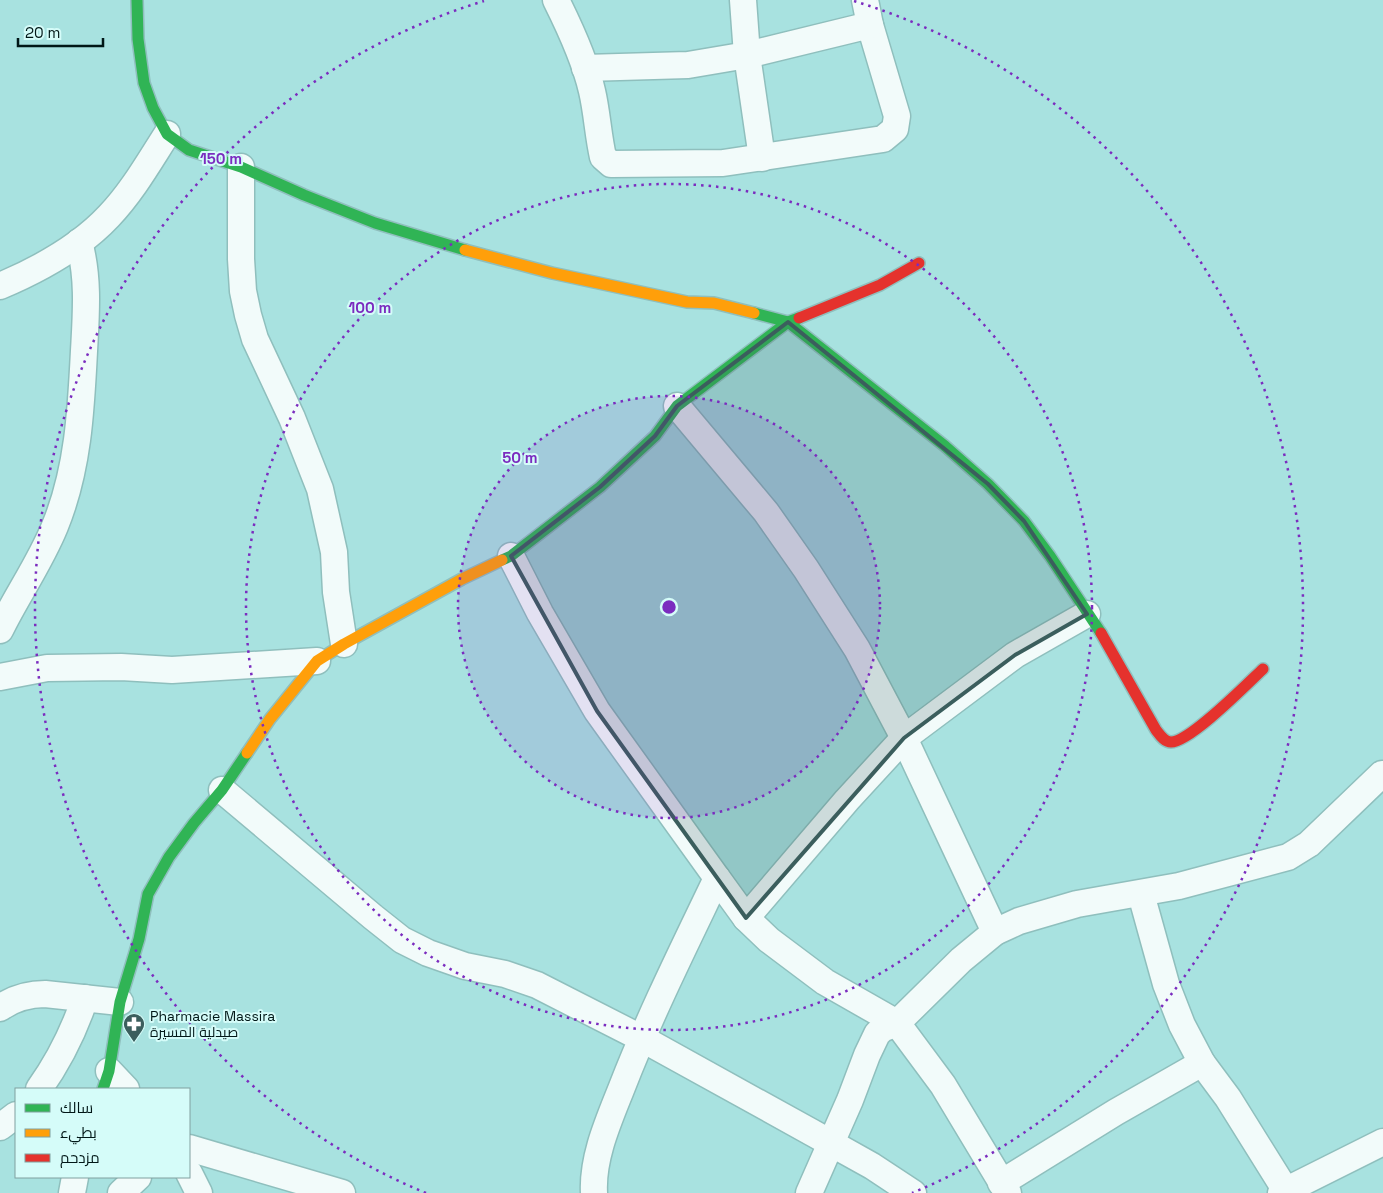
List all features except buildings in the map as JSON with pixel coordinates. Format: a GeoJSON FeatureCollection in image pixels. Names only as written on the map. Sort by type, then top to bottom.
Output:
{"type":"FeatureCollection","features":[{"type":"Feature","properties":{"kind":"street"},"geometry":{"type":"LineString","coordinates":[[137,0],[138,39],[144,83],[153,108],[167,134],[189,150],[242,167],[304,195],[375,223],[446,245],[552,273],[687,302],[714,303],[788,322],[945,446],[988,484],[1024,521],[1050,556],[1110,646],[1156,730],[1166,741],[1173,742],[1183,738],[1215,714],[1263,670]]}},
{"type":"Feature","properties":{"kind":"street"},"geometry":{"type":"LineString","coordinates":[[556,0],[585,68],[592,91],[602,156],[611,164],[723,163],[883,139],[895,129],[898,116],[870,25],[865,0]]}},
{"type":"Feature","properties":{"kind":"street"},"geometry":{"type":"LineString","coordinates":[[743,0],[747,55],[762,158]]}},
{"type":"Feature","properties":{"kind":"street"},"geometry":{"type":"LineString","coordinates":[[585,68],[688,65],[747,55],[870,25]]}},
{"type":"Feature","properties":{"kind":"street"},"geometry":{"type":"LineString","coordinates":[[0,286],[43,266],[96,229],[131,188],[167,134]]}},
{"type":"Feature","properties":{"kind":"street"},"geometry":{"type":"LineString","coordinates":[[242,167],[241,259],[248,315],[255,339],[292,418],[320,489],[334,552],[336,592],[344,644]]}},
{"type":"Feature","properties":{"kind":"street"},"geometry":{"type":"LineString","coordinates":[[0,630],[34,571],[56,526],[74,468],[82,398],[86,307],[84,260],[78,242]]}},
{"type":"Feature","properties":{"kind":"street"},"geometry":{"type":"LineString","coordinates":[[112,1083],[120,1002],[139,939],[148,894],[169,857],[222,790],[270,719],[317,661],[462,578],[511,556],[600,487],[655,436],[677,406],[788,322],[880,285],[919,263]]}},
{"type":"Feature","properties":{"kind":"street"},"geometry":{"type":"LineString","coordinates":[[677,406],[766,512],[806,569],[857,649],[904,738],[995,932]]}},
{"type":"Feature","properties":{"kind":"street"},"geometry":{"type":"LineString","coordinates":[[511,556],[549,628],[597,711],[746,918],[769,940],[825,982],[897,1023],[943,1085],[1004,1188],[1116,1112],[1202,1063]]}},
{"type":"Feature","properties":{"kind":"street"},"geometry":{"type":"LineString","coordinates":[[746,918],[847,800],[904,738],[1015,655],[1088,614]]}},
{"type":"Feature","properties":{"kind":"street"},"geometry":{"type":"LineString","coordinates":[[0,677],[47,668],[121,667],[172,670],[317,661]]}},
{"type":"Feature","properties":{"kind":"street"},"geometry":{"type":"LineString","coordinates":[[809,1193],[877,1034],[882,1029],[897,1023],[961,960],[995,932],[1019,921],[1077,904],[1179,886],[1288,857],[1310,844],[1382,774]]}},
{"type":"Feature","properties":{"kind":"street"},"geometry":{"type":"LineString","coordinates":[[222,790],[402,940],[446,960],[504,974],[538,985],[641,1038],[830,1142],[872,1166],[913,1193]]}},
{"type":"Feature","properties":{"kind":"street"},"geometry":{"type":"LineString","coordinates":[[594,1193],[602,1142],[641,1038],[717,878]]}},
{"type":"Feature","properties":{"kind":"street"},"geometry":{"type":"LineString","coordinates":[[1141,894],[1166,984],[1182,1025],[1202,1063],[1228,1098],[1284,1192],[1383,1142]]}},
{"type":"Feature","properties":{"kind":"street"},"geometry":{"type":"LineString","coordinates":[[0,1008],[14,999],[33,994],[120,1002]]}},
{"type":"Feature","properties":{"kind":"street"},"geometry":{"type":"LineString","coordinates":[[40,1088],[54,1068],[78,1019],[85,998]]}},
{"type":"Feature","properties":{"kind":"street"},"geometry":{"type":"LineString","coordinates":[[0,1127],[15,1116]]}},
{"type":"Feature","properties":{"kind":"street"},"geometry":{"type":"LineString","coordinates":[[190,1148],[342,1193]]}},
{"type":"Feature","properties":{"kind":"street"},"geometry":{"type":"LineString","coordinates":[[190,1175],[199,1193]]}},
{"type":"Feature","properties":{"kind":"street"},"geometry":{"type":"LineString","coordinates":[[72,1193],[75,1178]]}},
{"type":"Feature","properties":{"kind":"street"},"geometry":{"type":"LineString","coordinates":[[121,1193],[137,1178]]}},
{"type":"Feature","properties":{"kind":"highlighted area"},"geometry":{"type":"Polygon","coordinates":[[[788,322],[988,484],[1024,521],[1087,614],[1015,655],[904,738],[746,918],[597,711],[511,556],[600,487],[655,436],[677,406],[788,322]]]}},
{"type":"Feature","properties":{"kind":"traffic: fast"},"geometry":{"type":"LineString","coordinates":[[137,0],[138,39],[144,83],[153,108],[167,134],[189,150],[241,167],[304,195],[375,223],[465,250]]}},
{"type":"Feature","properties":{"kind":"traffic: fast"},"geometry":{"type":"LineString","coordinates":[[754,313],[788,322],[945,446],[988,484],[1024,521],[1050,556],[1101,633]]}},
{"type":"Feature","properties":{"kind":"traffic: fast"},"geometry":{"type":"LineString","coordinates":[[502,560],[511,556],[600,487],[655,436],[677,406],[788,322],[799,318]]}},
{"type":"Feature","properties":{"kind":"traffic: fast"},"geometry":{"type":"LineString","coordinates":[[103,1088],[109,1071],[120,1002],[139,939],[148,894],[169,857],[222,790],[247,753]]}},
{"type":"Feature","properties":{"kind":"traffic: slow"},"geometry":{"type":"LineString","coordinates":[[465,250],[552,273],[687,302],[714,303],[754,313]]}},
{"type":"Feature","properties":{"kind":"traffic: slow"},"geometry":{"type":"LineString","coordinates":[[247,753],[270,719],[317,661],[344,644],[462,579],[502,560]]}},
{"type":"Feature","properties":{"kind":"traffic: jam"},"geometry":{"type":"LineString","coordinates":[[799,318],[880,285],[919,263]]}},
{"type":"Feature","properties":{"kind":"traffic: jam"},"geometry":{"type":"LineString","coordinates":[[1101,633],[1156,730],[1162,738],[1169,742],[1180,739],[1204,723],[1263,669]]}},
{"type":"Feature","properties":{"kind":"place","name":"Pharmacie Massira صيدلية المسيرة"},"geometry":{"type":"Point","coordinates":[134,1043]}}]}
